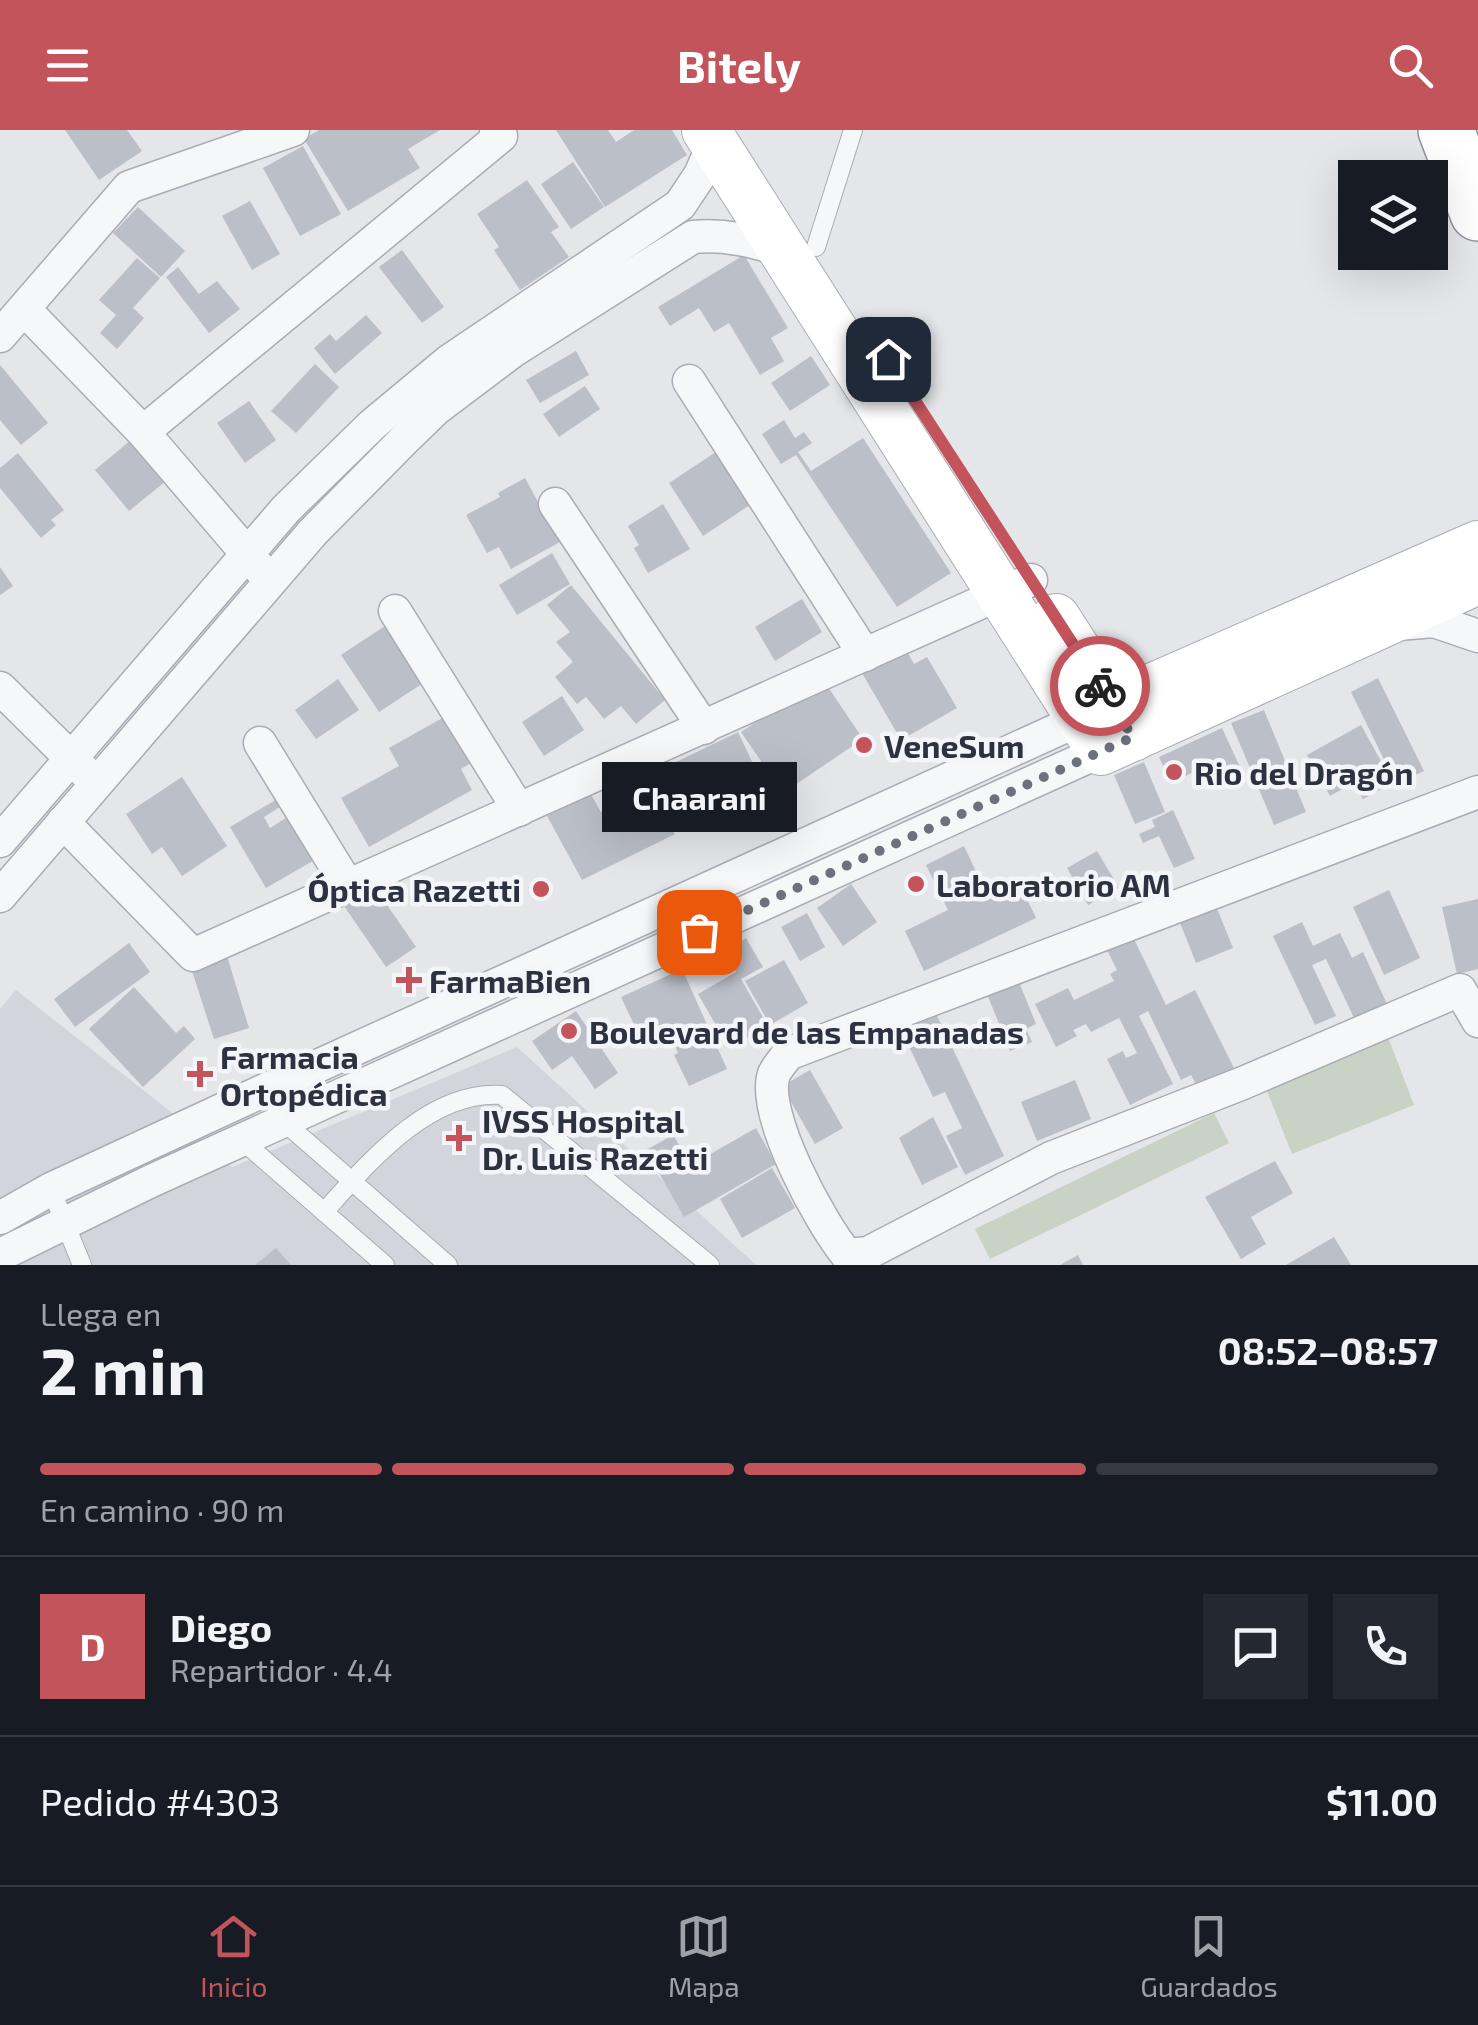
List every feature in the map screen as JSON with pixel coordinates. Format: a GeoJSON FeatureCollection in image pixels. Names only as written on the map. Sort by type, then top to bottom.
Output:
{"type":"FeatureCollection","features":[{"type":"Feature","properties":{"kind":"highway"},"geometry":{"type":"LineString","coordinates":[[1446,130],[1478,213]]}},
{"type":"Feature","properties":{"kind":"main road"},"geometry":{"type":"LineString","coordinates":[[739,159],[1107,728]]}},
{"type":"Feature","properties":{"kind":"main road"},"geometry":{"type":"LineString","coordinates":[[1107,728],[1478,545]]}},
{"type":"Feature","properties":{"kind":"main road"},"geometry":{"type":"LineString","coordinates":[[1107,728],[1378,626],[1478,580]]}},
{"type":"Feature","properties":{"kind":"street"},"geometry":{"type":"LineString","coordinates":[[0,336],[129,188],[293,130]]}},
{"type":"Feature","properties":{"kind":"street"},"geometry":{"type":"LineString","coordinates":[[143,432],[501,136],[496,130]]}},
{"type":"Feature","properties":{"kind":"street"},"geometry":{"type":"LineString","coordinates":[[694,238],[739,159]]}},
{"type":"Feature","properties":{"kind":"street"},"geometry":{"type":"LineString","coordinates":[[0,842],[286,509],[372,425],[449,362],[680,205],[700,174],[739,159]]}},
{"type":"Feature","properties":{"kind":"street"},"geometry":{"type":"LineString","coordinates":[[0,896],[270,581],[353,489],[436,410],[513,351],[694,238],[716,235],[800,248]]}},
{"type":"Feature","properties":{"kind":"street"},"geometry":{"type":"LineString","coordinates":[[24,309],[143,432],[270,581]]}},
{"type":"Feature","properties":{"kind":"street"},"geometry":{"type":"LineString","coordinates":[[688,381],[866,655]]}},
{"type":"Feature","properties":{"kind":"street"},"geometry":{"type":"LineString","coordinates":[[555,504],[704,728]]}},
{"type":"Feature","properties":{"kind":"street"},"geometry":{"type":"LineString","coordinates":[[63,822],[193,955],[1017,587]]}},
{"type":"Feature","properties":{"kind":"street"},"geometry":{"type":"LineString","coordinates":[[395,611],[519,810]]}},
{"type":"Feature","properties":{"kind":"street"},"geometry":{"type":"LineString","coordinates":[[1378,626],[1434,620],[1478,636]]}},
{"type":"Feature","properties":{"kind":"street"},"geometry":{"type":"LineString","coordinates":[[0,688],[97,783]]}},
{"type":"Feature","properties":{"kind":"street"},"geometry":{"type":"LineString","coordinates":[[0,1218],[51,1189],[268,1089],[1107,728]]}},
{"type":"Feature","properties":{"kind":"street"},"geometry":{"type":"LineString","coordinates":[[0,1256],[1107,728]]}},
{"type":"Feature","properties":{"kind":"street"},"geometry":{"type":"LineString","coordinates":[[260,743],[348,886]]}},
{"type":"Feature","properties":{"kind":"street"},"geometry":{"type":"LineString","coordinates":[[1478,792],[788,1054],[774,1075],[774,1098],[792,1164],[829,1234],[846,1255],[868,1253],[1051,1158],[1243,1083],[1460,990],[1478,1021]]}},
{"type":"Feature","properties":{"kind":"lane"},"geometry":{"type":"LineString","coordinates":[[800,248],[853,130]]}},
{"type":"Feature","properties":{"kind":"lane"},"geometry":{"type":"LineString","coordinates":[[268,1089],[283,1121],[448,1265]]}},
{"type":"Feature","properties":{"kind":"lane"},"geometry":{"type":"LineString","coordinates":[[324,1212],[393,1142],[430,1116],[469,1098],[502,1095],[710,1265]]}},
{"type":"Feature","properties":{"kind":"lane"},"geometry":{"type":"LineString","coordinates":[[224,1109],[240,1141],[385,1265]]}},
{"type":"Feature","properties":{"kind":"lane"},"geometry":{"type":"LineString","coordinates":[[51,1189],[82,1265]]}},
{"type":"Feature","properties":{"kind":"shaded area","name":"IVSS Hospital Dr. Luis Razetti"},"geometry":{"type":"Polygon","coordinates":[[[16,990],[166,1108],[232,1167],[517,1047],[756,1265],[0,1265],[0,1009],[16,990]]]}},
{"type":"Feature","properties":{"kind":"green space"},"geometry":{"type":"Polygon","coordinates":[[[1388,1037],[1414,1105],[1292,1154],[1265,1086],[1388,1037]]]}},
{"type":"Feature","properties":{"kind":"green space"},"geometry":{"type":"Polygon","coordinates":[[[1214,1113],[1229,1143],[990,1259],[975,1229],[1214,1113]]]}},
{"type":"Feature","properties":{"kind":"building"},"geometry":{"type":"Polygon","coordinates":[[[65,130],[127,130],[142,151],[99,180],[65,130]]]}},
{"type":"Feature","properties":{"kind":"building"},"geometry":{"type":"Polygon","coordinates":[[[319,130],[440,130],[408,149],[420,168],[348,211],[304,139],[319,130]]]}},
{"type":"Feature","properties":{"kind":"building"},"geometry":{"type":"Polygon","coordinates":[[[556,130],[608,130],[616,142],[634,130],[672,130],[687,155],[605,207],[556,130]]]}},
{"type":"Feature","properties":{"kind":"building"},"geometry":{"type":"Polygon","coordinates":[[[303,146],[341,214],[300,236],[263,168],[303,146]]]}},
{"type":"Feature","properties":{"kind":"building"},"geometry":{"type":"Polygon","coordinates":[[[573,162],[604,207],[571,229],[541,184],[573,162]]]}},
{"type":"Feature","properties":{"kind":"building"},"geometry":{"type":"Polygon","coordinates":[[[527,180],[559,227],[551,232],[569,257],[520,290],[477,214],[527,180]]]}},
{"type":"Feature","properties":{"kind":"building"},"geometry":{"type":"Polygon","coordinates":[[[250,201],[280,254],[252,270],[222,216],[250,201]]]}},
{"type":"Feature","properties":{"kind":"building"},"geometry":{"type":"Polygon","coordinates":[[[138,207],[185,251],[161,277],[113,233],[138,207]]]}},
{"type":"Feature","properties":{"kind":"building"},"geometry":{"type":"Polygon","coordinates":[[[402,250],[444,307],[422,323],[379,267],[402,250]]]}},
{"type":"Feature","properties":{"kind":"building"},"geometry":{"type":"Polygon","coordinates":[[[744,255],[788,328],[771,338],[784,361],[760,375],[729,323],[714,332],[699,308],[670,326],[658,307],[744,255]]]}},
{"type":"Feature","properties":{"kind":"building"},"geometry":{"type":"Polygon","coordinates":[[[137,258],[160,278],[133,308],[144,318],[117,349],[100,333],[116,315],[99,300],[137,258]]]}},
{"type":"Feature","properties":{"kind":"building"},"geometry":{"type":"Polygon","coordinates":[[[178,267],[199,294],[217,281],[240,309],[209,333],[166,277],[178,267]]]}},
{"type":"Feature","properties":{"kind":"building"},"geometry":{"type":"Polygon","coordinates":[[[366,315],[382,333],[335,374],[314,348],[330,334],[336,341],[366,315]]]}},
{"type":"Feature","properties":{"kind":"building"},"geometry":{"type":"Polygon","coordinates":[[[576,351],[589,375],[540,403],[526,380],[576,351]]]}},
{"type":"Feature","properties":{"kind":"building"},"geometry":{"type":"Polygon","coordinates":[[[811,356],[830,385],[790,411],[771,383],[811,356]]]}},
{"type":"Feature","properties":{"kind":"building"},"geometry":{"type":"Polygon","coordinates":[[[315,364],[339,387],[296,433],[271,411],[315,364]]]}},
{"type":"Feature","properties":{"kind":"building"},"geometry":{"type":"Polygon","coordinates":[[[0,365],[48,423],[21,445],[0,420],[0,365]]]}},
{"type":"Feature","properties":{"kind":"building"},"geometry":{"type":"Polygon","coordinates":[[[585,386],[600,409],[559,437],[543,414],[585,386]]]}},
{"type":"Feature","properties":{"kind":"building"},"geometry":{"type":"Polygon","coordinates":[[[249,401],[276,440],[245,463],[217,423],[249,401]]]}},
{"type":"Feature","properties":{"kind":"building"},"geometry":{"type":"Polygon","coordinates":[[[784,420],[795,438],[804,432],[812,443],[798,452],[811,471],[863,438],[951,573],[897,607],[796,455],[781,464],[762,434],[784,420]]]}},
{"type":"Feature","properties":{"kind":"building"},"geometry":{"type":"Polygon","coordinates":[[[137,435],[171,477],[129,511],[95,470],[137,435]]]}},
{"type":"Feature","properties":{"kind":"building"},"geometry":{"type":"Polygon","coordinates":[[[725,446],[759,499],[703,536],[669,483],[725,446]]]}},
{"type":"Feature","properties":{"kind":"building"},"geometry":{"type":"Polygon","coordinates":[[[18,453],[64,510],[51,520],[56,525],[41,538],[0,488],[0,468],[18,453]]]}},
{"type":"Feature","properties":{"kind":"building"},"geometry":{"type":"Polygon","coordinates":[[[525,478],[560,542],[511,569],[499,547],[487,553],[466,515],[525,478]]]}},
{"type":"Feature","properties":{"kind":"building"},"geometry":{"type":"Polygon","coordinates":[[[663,504],[690,549],[648,573],[634,548],[639,545],[628,526],[663,504]]]}},
{"type":"Feature","properties":{"kind":"building"},"geometry":{"type":"Polygon","coordinates":[[[552,553],[570,584],[517,615],[499,585],[552,553]]]}},
{"type":"Feature","properties":{"kind":"building"},"geometry":{"type":"Polygon","coordinates":[[[0,567],[13,586],[0,595],[0,567]]]}},
{"type":"Feature","properties":{"kind":"building"},"geometry":{"type":"Polygon","coordinates":[[[571,585],[665,700],[636,724],[621,706],[604,719],[586,697],[577,704],[555,677],[573,662],[556,642],[570,632],[547,605],[571,585]]]}},
{"type":"Feature","properties":{"kind":"building"},"geometry":{"type":"Polygon","coordinates":[[[802,599],[822,632],[775,661],[755,627],[802,599]]]}},
{"type":"Feature","properties":{"kind":"building"},"geometry":{"type":"Polygon","coordinates":[[[394,620],[431,678],[379,712],[341,655],[394,620]]]}},
{"type":"Feature","properties":{"kind":"building"},"geometry":{"type":"Polygon","coordinates":[[[905,648],[914,664],[927,657],[957,708],[901,740],[862,673],[905,648]]]}},
{"type":"Feature","properties":{"kind":"building"},"geometry":{"type":"Polygon","coordinates":[[[822,678],[863,739],[783,793],[741,732],[822,678]]]}},
{"type":"Feature","properties":{"kind":"building"},"geometry":{"type":"Polygon","coordinates":[[[1378,678],[1424,771],[1396,784],[1351,692],[1378,678]]]}},
{"type":"Feature","properties":{"kind":"building"},"geometry":{"type":"Polygon","coordinates":[[[338,679],[359,710],[316,739],[295,710],[338,679]]]}},
{"type":"Feature","properties":{"kind":"building"},"geometry":{"type":"Polygon","coordinates":[[[562,696],[584,730],[544,756],[522,722],[562,696]]]}},
{"type":"Feature","properties":{"kind":"building"},"geometry":{"type":"Polygon","coordinates":[[[1264,710],[1306,812],[1274,825],[1231,723],[1264,710]]]}},
{"type":"Feature","properties":{"kind":"building"},"geometry":{"type":"Polygon","coordinates":[[[453,712],[479,758],[461,769],[472,790],[369,847],[341,798],[399,766],[389,748],[453,712]]]}},
{"type":"Feature","properties":{"kind":"building"},"geometry":{"type":"Polygon","coordinates":[[[1361,725],[1393,783],[1363,799],[1353,783],[1330,796],[1307,755],[1361,725]]]}},
{"type":"Feature","properties":{"kind":"building"},"geometry":{"type":"Polygon","coordinates":[[[1222,728],[1240,767],[1212,780],[1206,766],[1171,783],[1159,757],[1222,728]]]}},
{"type":"Feature","properties":{"kind":"building"},"geometry":{"type":"Polygon","coordinates":[[[738,732],[767,793],[676,832],[649,775],[738,732]]]}},
{"type":"Feature","properties":{"kind":"building"},"geometry":{"type":"Polygon","coordinates":[[[1144,762],[1165,812],[1135,824],[1114,775],[1144,762]]]}},
{"type":"Feature","properties":{"kind":"building"},"geometry":{"type":"Polygon","coordinates":[[[640,770],[675,834],[582,880],[547,816],[590,793],[601,812],[627,798],[617,782],[640,770]]]}},
{"type":"Feature","properties":{"kind":"building"},"geometry":{"type":"Polygon","coordinates":[[[182,777],[227,846],[182,876],[162,847],[152,854],[126,814],[182,777]]]}},
{"type":"Feature","properties":{"kind":"building"},"geometry":{"type":"Polygon","coordinates":[[[279,798],[283,805],[264,817],[270,828],[292,814],[318,858],[266,888],[230,827],[279,798]]]}},
{"type":"Feature","properties":{"kind":"building"},"geometry":{"type":"Polygon","coordinates":[[[1173,810],[1195,859],[1174,868],[1159,836],[1143,843],[1139,834],[1155,827],[1152,820],[1173,810]]]}},
{"type":"Feature","properties":{"kind":"building"},"geometry":{"type":"Polygon","coordinates":[[[964,846],[987,895],[1018,880],[1036,918],[924,971],[905,931],[948,910],[926,865],[964,846]]]}},
{"type":"Feature","properties":{"kind":"building"},"geometry":{"type":"Polygon","coordinates":[[[1097,851],[1119,888],[1088,905],[1067,868],[1097,851]]]}},
{"type":"Feature","properties":{"kind":"building"},"geometry":{"type":"Polygon","coordinates":[[[851,884],[877,922],[843,946],[817,908],[851,884]]]}},
{"type":"Feature","properties":{"kind":"building"},"geometry":{"type":"Polygon","coordinates":[[[374,886],[416,947],[386,967],[344,906],[374,886]]]}},
{"type":"Feature","properties":{"kind":"building"},"geometry":{"type":"Polygon","coordinates":[[[1389,890],[1420,958],[1384,975],[1353,907],[1389,890]]]}},
{"type":"Feature","properties":{"kind":"building"},"geometry":{"type":"Polygon","coordinates":[[[1212,896],[1233,948],[1196,963],[1175,910],[1212,896]]]}},
{"type":"Feature","properties":{"kind":"building"},"geometry":{"type":"Polygon","coordinates":[[[1478,899],[1478,969],[1457,974],[1442,907],[1478,899]]]}},
{"type":"Feature","properties":{"kind":"building"},"geometry":{"type":"Polygon","coordinates":[[[807,913],[825,947],[800,961],[781,927],[807,913]]]}},
{"type":"Feature","properties":{"kind":"building"},"geometry":{"type":"Polygon","coordinates":[[[1302,922],[1313,946],[1340,933],[1352,958],[1363,952],[1387,1004],[1355,1020],[1326,959],[1312,965],[1336,1016],[1315,1025],[1273,936],[1302,922]]]}},
{"type":"Feature","properties":{"kind":"building"},"geometry":{"type":"Polygon","coordinates":[[[1132,935],[1166,1005],[1195,990],[1234,1068],[1197,1086],[1191,1075],[1181,1080],[1148,1011],[1139,1016],[1173,1084],[1130,1105],[1107,1059],[1123,1051],[1126,1058],[1137,1053],[1119,1018],[1091,1032],[1086,1024],[1073,1030],[1077,1036],[1056,1047],[1035,1004],[1068,988],[1074,1000],[1114,981],[1110,974],[1117,970],[1106,948],[1132,935]]]}},
{"type":"Feature","properties":{"kind":"building"},"geometry":{"type":"Polygon","coordinates":[[[746,938],[763,967],[741,979],[768,1026],[729,1048],[698,994],[736,972],[724,951],[746,938]]]}},
{"type":"Feature","properties":{"kind":"building"},"geometry":{"type":"Polygon","coordinates":[[[129,943],[150,972],[75,1027],[54,999],[129,943]]]}},
{"type":"Feature","properties":{"kind":"building"},"geometry":{"type":"Polygon","coordinates":[[[227,956],[249,1028],[214,1039],[191,968],[227,956]]]}},
{"type":"Feature","properties":{"kind":"building"},"geometry":{"type":"Polygon","coordinates":[[[784,960],[808,1003],[770,1025],[745,981],[784,960]]]}},
{"type":"Feature","properties":{"kind":"building"},"geometry":{"type":"Polygon","coordinates":[[[682,969],[727,1069],[689,1086],[674,1055],[678,1053],[671,1036],[645,1048],[621,997],[682,969]]]}},
{"type":"Feature","properties":{"kind":"building"},"geometry":{"type":"Polygon","coordinates":[[[1015,972],[1036,1024],[1026,1029],[1032,1042],[1010,1051],[983,984],[1015,972]]]}},
{"type":"Feature","properties":{"kind":"building"},"geometry":{"type":"Polygon","coordinates":[[[134,987],[176,1033],[184,1026],[195,1039],[143,1087],[89,1029],[134,987]]]}},
{"type":"Feature","properties":{"kind":"building"},"geometry":{"type":"Polygon","coordinates":[[[929,999],[1004,1156],[965,1175],[946,1136],[962,1128],[945,1092],[933,1097],[894,1015],[929,999]]]}},
{"type":"Feature","properties":{"kind":"building"},"geometry":{"type":"Polygon","coordinates":[[[576,1011],[618,1073],[595,1089],[572,1056],[552,1070],[532,1041],[576,1011]]]}},
{"type":"Feature","properties":{"kind":"building"},"geometry":{"type":"Polygon","coordinates":[[[810,1070],[843,1128],[815,1144],[782,1086],[810,1070]]]}},
{"type":"Feature","properties":{"kind":"building"},"geometry":{"type":"Polygon","coordinates":[[[1075,1080],[1091,1119],[1037,1141],[1021,1102],[1075,1080]]]}},
{"type":"Feature","properties":{"kind":"building"},"geometry":{"type":"Polygon","coordinates":[[[933,1117],[958,1167],[922,1185],[899,1138],[933,1117]]]}},
{"type":"Feature","properties":{"kind":"building"},"geometry":{"type":"Polygon","coordinates":[[[756,1128],[776,1164],[684,1217],[646,1150],[673,1135],[691,1165],[756,1128]]]}},
{"type":"Feature","properties":{"kind":"building"},"geometry":{"type":"Polygon","coordinates":[[[1275,1161],[1293,1193],[1251,1217],[1266,1244],[1241,1259],[1205,1197],[1275,1161]]]}},
{"type":"Feature","properties":{"kind":"building"},"geometry":{"type":"Polygon","coordinates":[[[772,1168],[795,1208],[742,1238],[720,1199],[772,1168]]]}},
{"type":"Feature","properties":{"kind":"building"},"geometry":{"type":"Polygon","coordinates":[[[1334,1237],[1351,1265],[1286,1265],[1334,1237]]]}},
{"type":"Feature","properties":{"kind":"building"},"geometry":{"type":"Polygon","coordinates":[[[276,1248],[291,1265],[255,1265],[276,1248]]]}},
{"type":"Feature","properties":{"kind":"building"},"geometry":{"type":"Polygon","coordinates":[[[1078,1255],[1083,1265],[1060,1265],[1078,1255]]]}},
{"type":"Feature","properties":{"kind":"way so far"},"geometry":{"type":"LineString","coordinates":[[699,932],[1133,737],[1100,686]]}},
{"type":"Feature","properties":{"kind":"place","name":"VeneSum"},"geometry":{"type":"Point","coordinates":[864,745]}},
{"type":"Feature","properties":{"kind":"place","name":"Rio del Dragón"},"geometry":{"type":"Point","coordinates":[1174,772]}},
{"type":"Feature","properties":{"kind":"place","name":"Laboratorio AM"},"geometry":{"type":"Point","coordinates":[916,884]}},
{"type":"Feature","properties":{"kind":"place","name":"Óptica Razetti"},"geometry":{"type":"Point","coordinates":[541,889]}},
{"type":"Feature","properties":{"kind":"place","name":"Chaarani"},"geometry":{"type":"Point","coordinates":[699,932]}},
{"type":"Feature","properties":{"kind":"place","name":"FarmaBien"},"geometry":{"type":"Point","coordinates":[409,980]}},
{"type":"Feature","properties":{"kind":"place","name":"Boulevard de las Empanadas"},"geometry":{"type":"Point","coordinates":[569,1031]}},
{"type":"Feature","properties":{"kind":"place","name":"Farmacia Ortopédica"},"geometry":{"type":"Point","coordinates":[200,1074]}},
{"type":"Feature","properties":{"kind":"place","name":"IVSS Hospital Dr. Luis Razetti"},"geometry":{"type":"Point","coordinates":[459,1138]}},
{"type":"Feature","properties":{"kind":"route"},"geometry":{"type":"LineString","coordinates":[[888,359],[1100,686]]}}]}
